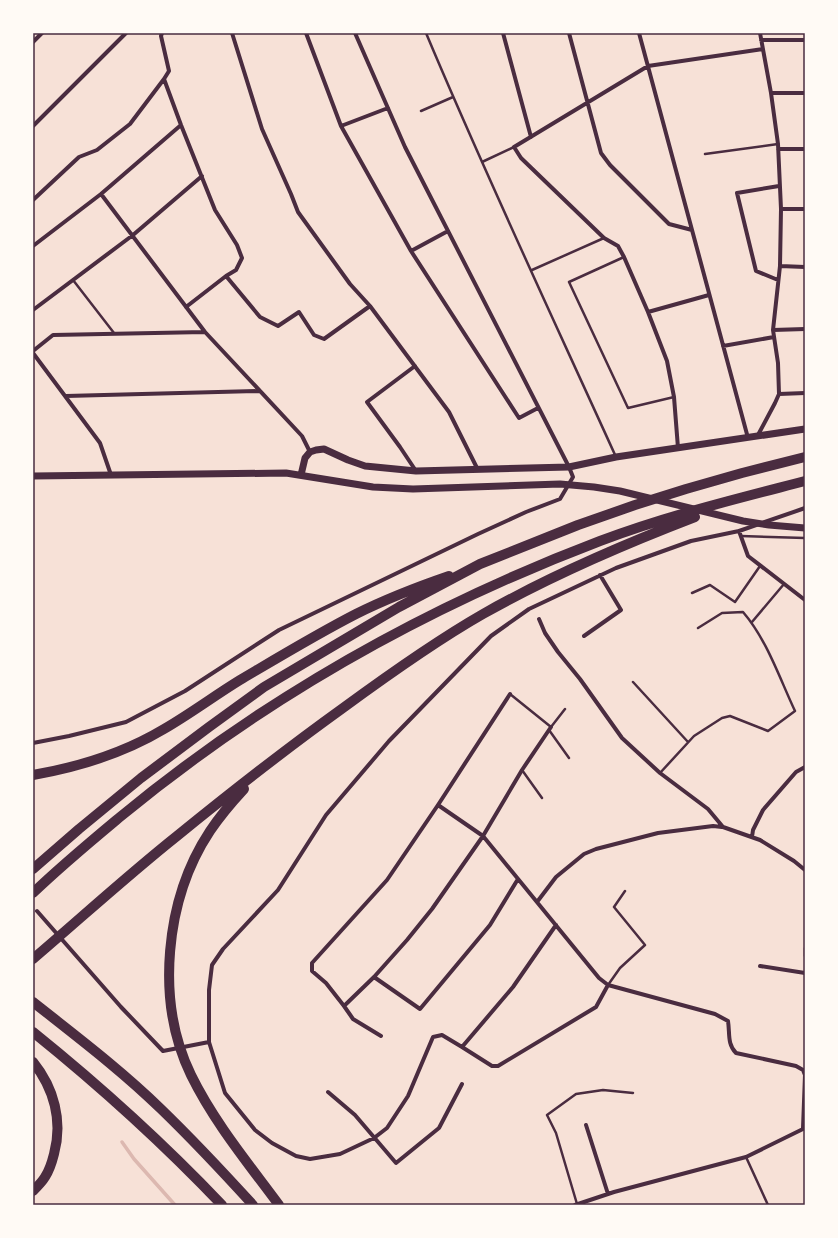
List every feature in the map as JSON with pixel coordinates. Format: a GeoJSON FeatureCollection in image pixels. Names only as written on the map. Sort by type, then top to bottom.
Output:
{"type":"FeatureCollection","features":[{"type":"Feature","properties":{"kind":"highway"},"geometry":{"type":"LineString","coordinates":[[33,775],[103,758],[134,745],[164,729],[295,647],[357,614],[411,589],[480,564],[578,525],[634,506],[742,473],[805,457]]}},
{"type":"Feature","properties":{"kind":"highway"},"geometry":{"type":"LineString","coordinates":[[33,893],[90,842],[207,749],[269,707],[368,647],[420,620],[546,562],[602,540],[658,521],[805,482]]}},
{"type":"Feature","properties":{"kind":"highway"},"geometry":{"type":"LineString","coordinates":[[33,959],[176,837],[301,739],[391,673],[434,644],[481,615],[565,571],[663,529],[749,496]]}},
{"type":"Feature","properties":{"kind":"highway"},"geometry":{"type":"LineString","coordinates":[[33,869],[141,778],[264,687],[400,607],[480,564]]}},
{"type":"Feature","properties":{"kind":"highway"},"geometry":{"type":"LineString","coordinates":[[279,1205],[221,1125],[190,1073],[182,1053],[171,1008],[169,963],[172,930],[179,902],[196,856],[210,832],[225,811],[244,790],[301,739]]}},
{"type":"Feature","properties":{"kind":"highway"},"geometry":{"type":"LineString","coordinates":[[33,769],[74,762],[134,745]]}},
{"type":"Feature","properties":{"kind":"highway"},"geometry":{"type":"LineString","coordinates":[[33,1002],[67,1028],[160,1108],[206,1154],[253,1205]]}},
{"type":"Feature","properties":{"kind":"highway"},"geometry":{"type":"LineString","coordinates":[[33,1032],[150,1132],[222,1205]]}},
{"type":"Feature","properties":{"kind":"highway"},"geometry":{"type":"LineString","coordinates":[[33,1062],[46,1080],[53,1098],[58,1119],[58,1141],[46,1176],[33,1191]]}},
{"type":"Feature","properties":{"kind":"street"},"geometry":{"type":"LineString","coordinates":[[34,39],[42,33]]}},
{"type":"Feature","properties":{"kind":"street"},"geometry":{"type":"LineString","coordinates":[[33,126],[126,33]]}},
{"type":"Feature","properties":{"kind":"street"},"geometry":{"type":"LineString","coordinates":[[33,200],[79,157],[97,150],[130,124],[169,71],[161,36],[162,33]]}},
{"type":"Feature","properties":{"kind":"street"},"geometry":{"type":"LineString","coordinates":[[232,33],[262,129],[298,212],[350,284],[370,306],[449,412],[478,470]]}},
{"type":"Feature","properties":{"kind":"street"},"geometry":{"type":"LineString","coordinates":[[306,33],[341,126],[411,251],[519,418],[538,408]]}},
{"type":"Feature","properties":{"kind":"street"},"geometry":{"type":"LineString","coordinates":[[33,743],[70,736],[126,722],[185,691],[279,630],[478,534],[526,512],[560,499],[573,477],[405,147],[355,33]]}},
{"type":"Feature","properties":{"kind":"street"},"geometry":{"type":"LineString","coordinates":[[503,33],[531,137]]}},
{"type":"Feature","properties":{"kind":"street"},"geometry":{"type":"LineString","coordinates":[[569,33],[601,153],[610,165],[669,224],[692,230]]}},
{"type":"Feature","properties":{"kind":"street"},"geometry":{"type":"LineString","coordinates":[[639,33],[748,438]]}},
{"type":"Feature","properties":{"kind":"street"},"geometry":{"type":"LineString","coordinates":[[758,436],[778,394],[778,363],[773,330],[780,266],[781,209],[778,147],[771,93],[760,33]]}},
{"type":"Feature","properties":{"kind":"street"},"geometry":{"type":"LineString","coordinates":[[761,40],[805,40]]}},
{"type":"Feature","properties":{"kind":"street"},"geometry":{"type":"LineString","coordinates":[[678,448],[674,396],[667,361],[624,257],[618,246],[604,238],[521,158],[514,147],[648,66],[762,50]]}},
{"type":"Feature","properties":{"kind":"street"},"geometry":{"type":"LineString","coordinates":[[164,79],[215,210],[237,245],[242,258],[236,270],[186,307]]}},
{"type":"Feature","properties":{"kind":"street"},"geometry":{"type":"LineString","coordinates":[[771,93],[805,93]]}},
{"type":"Feature","properties":{"kind":"street"},"geometry":{"type":"LineString","coordinates":[[341,126],[388,108]]}},
{"type":"Feature","properties":{"kind":"street"},"geometry":{"type":"LineString","coordinates":[[33,246],[101,194],[181,125]]}},
{"type":"Feature","properties":{"kind":"street"},"geometry":{"type":"LineString","coordinates":[[778,147],[805,149]]}},
{"type":"Feature","properties":{"kind":"street"},"geometry":{"type":"LineString","coordinates":[[33,310],[133,235],[202,176]]}},
{"type":"Feature","properties":{"kind":"street"},"geometry":{"type":"LineString","coordinates":[[778,280],[756,271],[737,193],[780,186]]}},
{"type":"Feature","properties":{"kind":"street"},"geometry":{"type":"LineString","coordinates":[[101,194],[205,332],[302,436],[310,452]]}},
{"type":"Feature","properties":{"kind":"street"},"geometry":{"type":"LineString","coordinates":[[781,209],[805,209]]}},
{"type":"Feature","properties":{"kind":"street"},"geometry":{"type":"LineString","coordinates":[[411,251],[448,231]]}},
{"type":"Feature","properties":{"kind":"street"},"geometry":{"type":"LineString","coordinates":[[780,266],[805,267]]}},
{"type":"Feature","properties":{"kind":"street"},"geometry":{"type":"LineString","coordinates":[[226,276],[260,317],[278,326],[299,312],[314,335],[324,339],[370,306]]}},
{"type":"Feature","properties":{"kind":"street"},"geometry":{"type":"LineString","coordinates":[[648,312],[709,295]]}},
{"type":"Feature","properties":{"kind":"street"},"geometry":{"type":"LineString","coordinates":[[773,330],[805,329]]}},
{"type":"Feature","properties":{"kind":"street"},"geometry":{"type":"LineString","coordinates":[[111,475],[100,443],[33,352],[53,336],[205,332]]}},
{"type":"Feature","properties":{"kind":"street"},"geometry":{"type":"LineString","coordinates":[[723,346],[774,337]]}},
{"type":"Feature","properties":{"kind":"street"},"geometry":{"type":"LineString","coordinates":[[414,366],[367,402],[416,471]]}},
{"type":"Feature","properties":{"kind":"street"},"geometry":{"type":"LineString","coordinates":[[66,396],[260,391]]}},
{"type":"Feature","properties":{"kind":"street"},"geometry":{"type":"LineString","coordinates":[[778,394],[805,393]]}},
{"type":"Feature","properties":{"kind":"street"},"geometry":{"type":"LineString","coordinates":[[301,474],[305,458],[310,452],[324,449],[364,466],[416,471],[569,467],[616,457],[805,429]]}},
{"type":"Feature","properties":{"kind":"street"},"geometry":{"type":"LineString","coordinates":[[33,476],[286,473],[301,474],[373,487],[413,489],[560,484],[620,491],[743,521],[805,528]]}},
{"type":"Feature","properties":{"kind":"street"},"geometry":{"type":"LineString","coordinates":[[608,985],[596,1006],[498,1066],[492,1066],[442,1035],[434,1037],[408,1096],[387,1128],[374,1138],[340,1154],[310,1159],[296,1156],[272,1143],[255,1130],[225,1093],[209,1042],[209,990],[212,965],[223,949],[278,890],[326,815],[389,741],[491,636],[529,609],[616,568],[691,541],[739,531],[805,508]]}},
{"type":"Feature","properties":{"kind":"street"},"geometry":{"type":"LineString","coordinates":[[739,531],[748,556],[805,600]]}},
{"type":"Feature","properties":{"kind":"street"},"geometry":{"type":"LineString","coordinates":[[584,636],[621,610],[600,575]]}},
{"type":"Feature","properties":{"kind":"street"},"geometry":{"type":"LineString","coordinates":[[539,619],[545,633],[558,652],[580,679],[622,738],[660,773],[708,809],[723,827]]}},
{"type":"Feature","properties":{"kind":"street"},"geometry":{"type":"LineString","coordinates":[[381,1036],[353,1019],[326,983],[312,971],[312,963],[387,880],[510,694]]}},
{"type":"Feature","properties":{"kind":"street"},"geometry":{"type":"LineString","coordinates":[[344,1006],[374,977],[432,909],[482,836],[522,770],[550,729]]}},
{"type":"Feature","properties":{"kind":"street"},"geometry":{"type":"LineString","coordinates":[[752,837],[753,830],[763,810],[796,772],[805,767]]}},
{"type":"Feature","properties":{"kind":"street"},"geometry":{"type":"LineString","coordinates":[[438,805],[482,836],[599,978],[608,985],[715,1014],[728,1021],[730,1029],[729,1042],[732,1049],[736,1053],[796,1066],[803,1070]]}},
{"type":"Feature","properties":{"kind":"street"},"geometry":{"type":"LineString","coordinates":[[537,902],[556,877],[584,854],[596,849],[658,833],[713,826],[723,827],[752,837],[794,861],[805,870]]}},
{"type":"Feature","properties":{"kind":"street"},"geometry":{"type":"LineString","coordinates":[[374,977],[420,1009],[490,925],[518,879]]}},
{"type":"Feature","properties":{"kind":"street"},"geometry":{"type":"LineString","coordinates":[[37,911],[121,1007],[163,1051],[209,1042]]}},
{"type":"Feature","properties":{"kind":"street"},"geometry":{"type":"LineString","coordinates":[[462,1048],[513,987],[556,925]]}},
{"type":"Feature","properties":{"kind":"street"},"geometry":{"type":"LineString","coordinates":[[760,966],[805,972]]}},
{"type":"Feature","properties":{"kind":"street"},"geometry":{"type":"LineString","coordinates":[[576,1204],[746,1157],[804,1128],[805,1075],[803,1070],[805,1064]]}},
{"type":"Feature","properties":{"kind":"street"},"geometry":{"type":"LineString","coordinates":[[328,1092],[355,1115],[396,1163],[439,1128],[462,1084]]}},
{"type":"Feature","properties":{"kind":"street"},"geometry":{"type":"LineString","coordinates":[[586,1125],[608,1194]]}},
{"type":"Feature","properties":{"kind":"lane"},"geometry":{"type":"LineString","coordinates":[[426,33],[505,214],[532,270],[616,457]]}},
{"type":"Feature","properties":{"kind":"lane"},"geometry":{"type":"LineString","coordinates":[[421,111],[453,97]]}},
{"type":"Feature","properties":{"kind":"lane"},"geometry":{"type":"LineString","coordinates":[[482,162],[514,147]]}},
{"type":"Feature","properties":{"kind":"lane"},"geometry":{"type":"LineString","coordinates":[[705,154],[778,147]]}},
{"type":"Feature","properties":{"kind":"lane"},"geometry":{"type":"LineString","coordinates":[[532,270],[604,238]]}},
{"type":"Feature","properties":{"kind":"lane"},"geometry":{"type":"LineString","coordinates":[[624,257],[569,282],[628,408],[674,396]]}},
{"type":"Feature","properties":{"kind":"lane"},"geometry":{"type":"LineString","coordinates":[[73,280],[115,334]]}},
{"type":"Feature","properties":{"kind":"lane"},"geometry":{"type":"LineString","coordinates":[[740,536],[805,538]]}},
{"type":"Feature","properties":{"kind":"lane"},"geometry":{"type":"LineString","coordinates":[[692,593],[710,585],[735,602],[760,566]]}},
{"type":"Feature","properties":{"kind":"lane"},"geometry":{"type":"LineString","coordinates":[[752,622],[784,584]]}},
{"type":"Feature","properties":{"kind":"lane"},"geometry":{"type":"LineString","coordinates":[[660,773],[694,736],[722,718],[730,716],[768,732],[795,711],[762,639],[752,622],[743,612],[722,613],[698,628]]}},
{"type":"Feature","properties":{"kind":"lane"},"geometry":{"type":"LineString","coordinates":[[633,682],[688,742]]}},
{"type":"Feature","properties":{"kind":"lane"},"geometry":{"type":"LineString","coordinates":[[510,694],[550,729],[569,758]]}},
{"type":"Feature","properties":{"kind":"lane"},"geometry":{"type":"LineString","coordinates":[[550,729],[565,709]]}},
{"type":"Feature","properties":{"kind":"lane"},"geometry":{"type":"LineString","coordinates":[[522,770],[542,798]]}},
{"type":"Feature","properties":{"kind":"lane"},"geometry":{"type":"LineString","coordinates":[[608,985],[620,968],[645,945],[614,907],[626,891]]}},
{"type":"Feature","properties":{"kind":"lane"},"geometry":{"type":"LineString","coordinates":[[805,948],[805,956]]}},
{"type":"Feature","properties":{"kind":"lane"},"geometry":{"type":"LineString","coordinates":[[576,1204],[556,1133],[547,1115],[576,1094],[603,1090],[632,1093]]}},
{"type":"Feature","properties":{"kind":"lane"},"geometry":{"type":"LineString","coordinates":[[746,1157],[768,1205]]}},
{"type":"Feature","properties":{"kind":"waterway"},"geometry":{"type":"LineString","coordinates":[[122,1142],[134,1159],[175,1205]]}}]}
